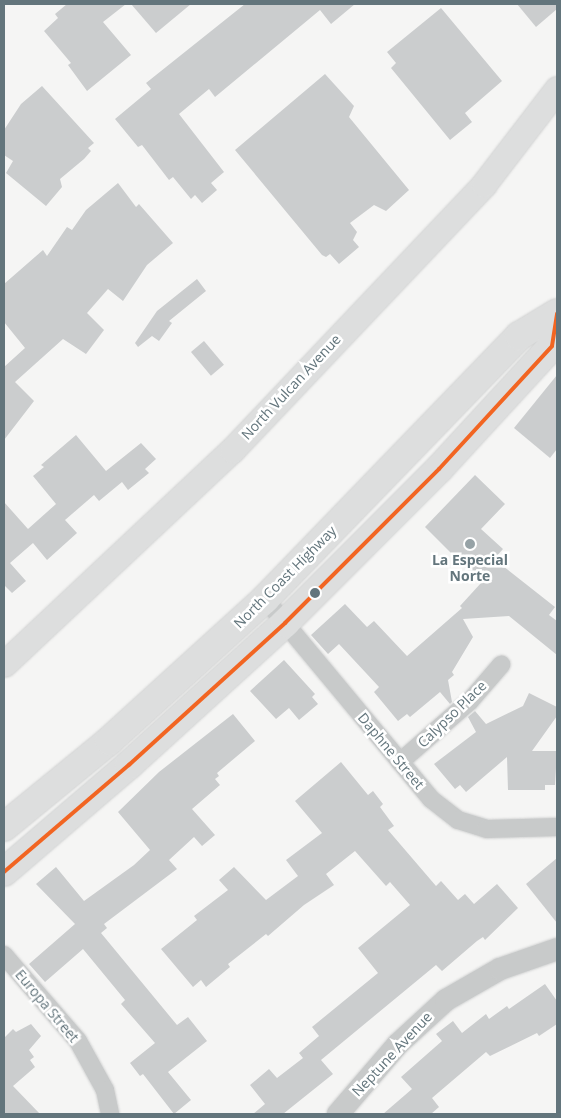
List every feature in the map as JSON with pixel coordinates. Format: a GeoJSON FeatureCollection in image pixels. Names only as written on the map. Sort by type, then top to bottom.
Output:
{"type":"FeatureCollection","features":[{"type":"Feature","properties":{"kind":"main road","name":"North Vulcan Avenue"},"geometry":{"type":"LineString","coordinates":[[4,664],[238,443],[484,184],[557,89]]}},
{"type":"Feature","properties":{"kind":"main road","name":"North Coast Highway"},"geometry":{"type":"LineString","coordinates":[[4,827],[109,741],[265,599],[519,336],[556,316]]}},
{"type":"Feature","properties":{"kind":"main road","name":"North Coast Highway"},"geometry":{"type":"LineString","coordinates":[[4,872],[130,765],[285,623],[438,469],[552,346],[556,316]]}},
{"type":"Feature","properties":{"kind":"street","name":"Daphne Street"},"geometry":{"type":"LineString","coordinates":[[265,599],[430,798],[458,820],[487,829],[557,827]]}},
{"type":"Feature","properties":{"kind":"street","name":"Calypso Place"},"geometry":{"type":"LineString","coordinates":[[400,762],[470,701],[501,665]]}},
{"type":"Feature","properties":{"kind":"street","name":"Neptune Avenue"},"geometry":{"type":"LineString","coordinates":[[338,1114],[398,1044],[446,1000],[500,969],[557,948]]}},
{"type":"Feature","properties":{"kind":"street","name":"Europa Street"},"geometry":{"type":"LineString","coordinates":[[4,955],[78,1041],[105,1090],[110,1114]]}},
{"type":"Feature","properties":{"kind":"building"},"geometry":{"type":"Polygon","coordinates":[[[67,4],[126,4],[103,22],[131,55],[87,91],[68,65],[71,63],[44,31],[58,18],[55,14],[67,4]]]}},
{"type":"Feature","properties":{"kind":"building"},"geometry":{"type":"Polygon","coordinates":[[[131,4],[191,4],[156,33],[131,4]]]}},
{"type":"Feature","properties":{"kind":"building"},"geometry":{"type":"Polygon","coordinates":[[[245,4],[355,4],[331,24],[320,10],[215,97],[209,89],[179,114],[224,172],[211,183],[217,190],[202,203],[195,195],[191,199],[173,177],[169,180],[142,145],[138,147],[115,119],[151,89],[146,83],[245,4]]]}},
{"type":"Feature","properties":{"kind":"building"},"geometry":{"type":"Polygon","coordinates":[[[517,4],[557,4],[557,9],[536,27],[517,4]]]}},
{"type":"Feature","properties":{"kind":"building"},"geometry":{"type":"Polygon","coordinates":[[[441,8],[502,81],[465,113],[472,122],[450,140],[391,68],[396,63],[387,52],[441,8]]]}},
{"type":"Feature","properties":{"kind":"building"},"geometry":{"type":"Polygon","coordinates":[[[325,74],[354,106],[349,117],[409,190],[386,211],[374,205],[350,223],[357,232],[353,240],[359,247],[339,264],[330,254],[326,257],[322,255],[235,150],[325,74]]]}},
{"type":"Feature","properties":{"kind":"building"},"geometry":{"type":"Polygon","coordinates":[[[42,86],[94,143],[88,148],[91,151],[84,159],[60,179],[62,187],[46,206],[6,173],[13,161],[4,155],[4,130],[21,104],[42,86]]]}},
{"type":"Feature","properties":{"kind":"building"},"geometry":{"type":"Polygon","coordinates":[[[118,183],[136,207],[139,204],[173,243],[147,265],[123,301],[108,289],[87,313],[104,330],[86,354],[63,339],[15,382],[34,401],[4,440],[4,367],[25,348],[4,322],[4,284],[43,250],[47,256],[67,227],[72,230],[86,210],[118,183]]]}},
{"type":"Feature","properties":{"kind":"building"},"geometry":{"type":"Polygon","coordinates":[[[197,279],[206,291],[169,321],[172,323],[159,341],[152,336],[138,347],[135,343],[157,311],[197,279]]]}},
{"type":"Feature","properties":{"kind":"building"},"geometry":{"type":"Polygon","coordinates":[[[204,341],[224,365],[211,376],[191,352],[204,341]]]}},
{"type":"Feature","properties":{"kind":"building"},"geometry":{"type":"Polygon","coordinates":[[[557,375],[557,449],[550,458],[514,428],[557,375]]]}},
{"type":"Feature","properties":{"kind":"building"},"geometry":{"type":"Polygon","coordinates":[[[76,435],[106,471],[141,443],[156,459],[145,469],[149,473],[128,490],[122,482],[99,501],[94,495],[65,520],[77,533],[47,560],[33,543],[10,563],[26,581],[12,593],[4,585],[4,502],[28,529],[56,504],[33,476],[44,467],[41,465],[76,435]]]}},
{"type":"Feature","properties":{"kind":"building"},"geometry":{"type":"Polygon","coordinates":[[[475,475],[505,504],[481,529],[503,549],[494,559],[555,607],[549,615],[557,621],[557,655],[509,616],[463,619],[473,637],[452,672],[454,675],[448,680],[452,702],[450,704],[440,692],[410,717],[407,714],[398,721],[374,692],[379,687],[339,644],[328,654],[311,635],[345,604],[367,627],[374,621],[407,656],[462,608],[460,606],[481,583],[425,527],[475,475]]]}},
{"type":"Feature","properties":{"kind":"building"},"geometry":{"type":"Polygon","coordinates":[[[284,660],[315,694],[312,697],[318,704],[299,720],[289,708],[276,719],[250,691],[284,660]]]}},
{"type":"Feature","properties":{"kind":"building"},"geometry":{"type":"Polygon","coordinates":[[[529,693],[557,707],[557,716],[532,751],[557,751],[555,785],[545,785],[545,790],[508,790],[507,757],[466,792],[460,785],[455,789],[434,764],[476,732],[468,717],[475,711],[486,724],[523,706],[529,693]]]}},
{"type":"Feature","properties":{"kind":"building"},"geometry":{"type":"Polygon","coordinates":[[[233,714],[255,741],[217,773],[219,776],[215,779],[220,785],[192,809],[215,835],[202,846],[194,837],[169,860],[177,869],[104,924],[107,928],[101,933],[177,1025],[188,1017],[207,1041],[168,1072],[191,1100],[174,1114],[143,1074],[140,1076],[130,1063],[155,1043],[121,1004],[125,1000],[83,949],[45,982],[29,964],[75,924],[36,884],[56,867],[84,901],[134,865],[150,850],[118,812],[159,772],[233,714]]]}},
{"type":"Feature","properties":{"kind":"building"},"geometry":{"type":"Polygon","coordinates":[[[341,762],[368,795],[373,791],[383,804],[380,807],[394,826],[388,830],[436,886],[441,881],[458,900],[465,894],[474,904],[497,884],[518,908],[485,940],[483,937],[477,941],[442,971],[436,965],[321,1060],[333,1074],[283,1114],[253,1114],[265,1104],[250,1085],[269,1069],[277,1078],[303,1058],[299,1053],[319,1036],[312,1027],[378,973],[358,948],[410,905],[390,882],[386,886],[355,851],[326,874],[334,885],[304,905],[268,936],[266,934],[228,964],[230,967],[206,987],[201,980],[193,987],[161,949],[197,920],[194,916],[228,890],[219,880],[234,867],[266,900],[298,876],[286,860],[322,833],[295,801],[341,762]]]}},
{"type":"Feature","properties":{"kind":"building"},"geometry":{"type":"Polygon","coordinates":[[[557,858],[557,923],[526,884],[557,858]]]}},
{"type":"Feature","properties":{"kind":"building"},"geometry":{"type":"Polygon","coordinates":[[[545,984],[557,1001],[557,1024],[539,1036],[537,1033],[490,1056],[486,1052],[432,1098],[439,1107],[431,1114],[383,1114],[412,1089],[401,1077],[442,1041],[436,1034],[453,1021],[462,1033],[486,1014],[489,1019],[507,1006],[509,1009],[545,984]]]}},
{"type":"Feature","properties":{"kind":"building"},"geometry":{"type":"Polygon","coordinates":[[[31,1024],[41,1036],[29,1050],[34,1057],[30,1060],[35,1067],[13,1086],[40,1114],[4,1114],[4,1038],[13,1029],[16,1032],[31,1024]]]}},
{"type":"Feature","properties":{"kind":"transit line"},"geometry":{"type":"LineString","coordinates":[[4,872],[129,765],[285,623],[439,469],[552,346],[557,313]]}},
{"type":"Feature","properties":{"kind":"place","name":"La Especial Norte"},"geometry":{"type":"Point","coordinates":[470,544]}}]}
